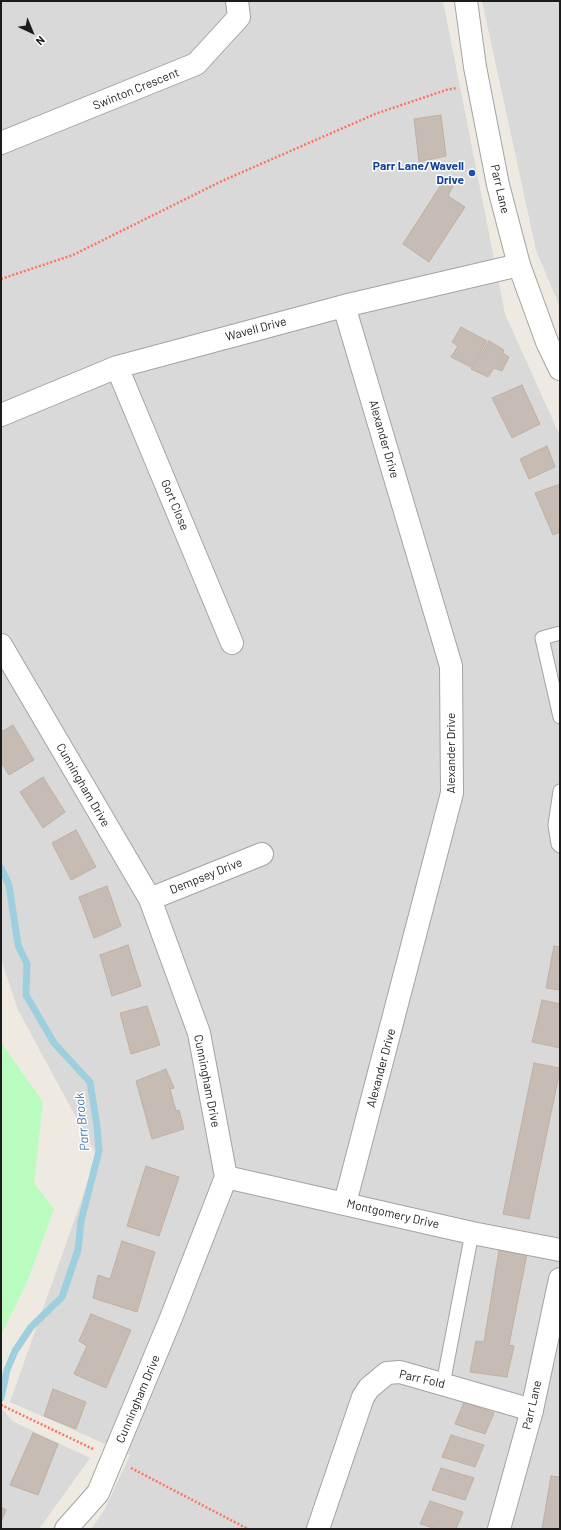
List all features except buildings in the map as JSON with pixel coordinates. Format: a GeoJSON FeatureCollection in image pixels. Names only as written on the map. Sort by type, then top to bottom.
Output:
{"type":"FeatureCollection","features":[{"type":"Feature","properties":{"kind":"street","name":"Swinton Crescent"},"geometry":{"type":"LineString","coordinates":[[1,143],[196,64],[239,17],[237,1]]}},
{"type":"Feature","properties":{"kind":"street","name":"Parr Lane"},"geometry":{"type":"LineString","coordinates":[[466,1],[479,84],[498,185],[519,265],[560,370]]}},
{"type":"Feature","properties":{"kind":"street","name":"Wavell Drive"},"geometry":{"type":"LineString","coordinates":[[1,415],[117,367],[344,306],[519,265]]}},
{"type":"Feature","properties":{"kind":"street","name":"Alexander Drive"},"geometry":{"type":"LineString","coordinates":[[344,306],[450,666],[452,793],[346,1203]]}},
{"type":"Feature","properties":{"kind":"street","name":"Gort Close"},"geometry":{"type":"LineString","coordinates":[[117,367],[232,643]]}},
{"type":"Feature","properties":{"kind":"street","name":"Cunningham Drive"},"geometry":{"type":"LineString","coordinates":[[1,645],[150,899],[199,1033],[226,1177],[171,1318],[98,1493],[66,1529]]}},
{"type":"Feature","properties":{"kind":"street","name":"Dempsey Drive"},"geometry":{"type":"LineString","coordinates":[[150,899],[262,854]]}},
{"type":"Feature","properties":{"kind":"street","name":"Montgomery Drive"},"geometry":{"type":"LineString","coordinates":[[226,1177],[346,1203],[472,1233],[560,1250]]}},
{"type":"Feature","properties":{"kind":"street","name":"Parr Lane"},"geometry":{"type":"LineString","coordinates":[[499,1529],[554,1327],[560,1280]]}},
{"type":"Feature","properties":{"kind":"street","name":"Parr Fold"},"geometry":{"type":"LineString","coordinates":[[318,1529],[363,1398],[369,1388],[387,1373],[400,1372],[532,1410]]}},
{"type":"Feature","properties":{"kind":"lane"},"geometry":{"type":"LineString","coordinates":[[560,633],[542,638],[560,717]]}},
{"type":"Feature","properties":{"kind":"lane"},"geometry":{"type":"LineString","coordinates":[[560,791],[555,825],[558,844],[560,846]]}},
{"type":"Feature","properties":{"kind":"lane"},"geometry":{"type":"LineString","coordinates":[[443,1384],[472,1233]]}},
{"type":"Feature","properties":{"kind":"path"},"geometry":{"type":"LineString","coordinates":[[1,279],[73,255],[222,181],[375,114],[446,90],[479,84]]}},
{"type":"Feature","properties":{"kind":"path"},"geometry":{"type":"LineString","coordinates":[[1,1405],[5,1407]]}},
{"type":"Feature","properties":{"kind":"shaded area"},"geometry":{"type":"Polygon","coordinates":[[[1,1],[443,1],[505,314],[560,436],[560,1529],[91,1529],[105,1509],[130,1455],[10,1402],[97,1156],[18,1010],[1,959],[1,1]]]}},
{"type":"Feature","properties":{"kind":"shaded area"},"geometry":{"type":"Polygon","coordinates":[[[482,1],[560,1],[560,307],[536,250],[482,1]]]}},
{"type":"Feature","properties":{"kind":"shaded area"},"geometry":{"type":"Polygon","coordinates":[[[1,1407],[12,1421],[90,1458],[39,1529],[1,1529],[1,1407]]]}},
{"type":"Feature","properties":{"kind":"green space"},"geometry":{"type":"Polygon","coordinates":[[[1,1042],[43,1102],[34,1183],[54,1209],[26,1285],[1,1335],[1,1042]]]}},
{"type":"Feature","properties":{"kind":"waterway","name":"Parr Brook"},"geometry":{"type":"LineString","coordinates":[[1,868],[9,885],[18,945],[27,964],[26,995],[54,1043],[90,1082],[97,1126],[99,1151],[81,1221],[78,1250],[62,1297],[31,1327],[15,1351],[7,1370],[1,1398]]}},
{"type":"Feature","properties":{"kind":"place","name":"Parr Lane/Wavell Drive"},"geometry":{"type":"Point","coordinates":[472,173]}}]}
